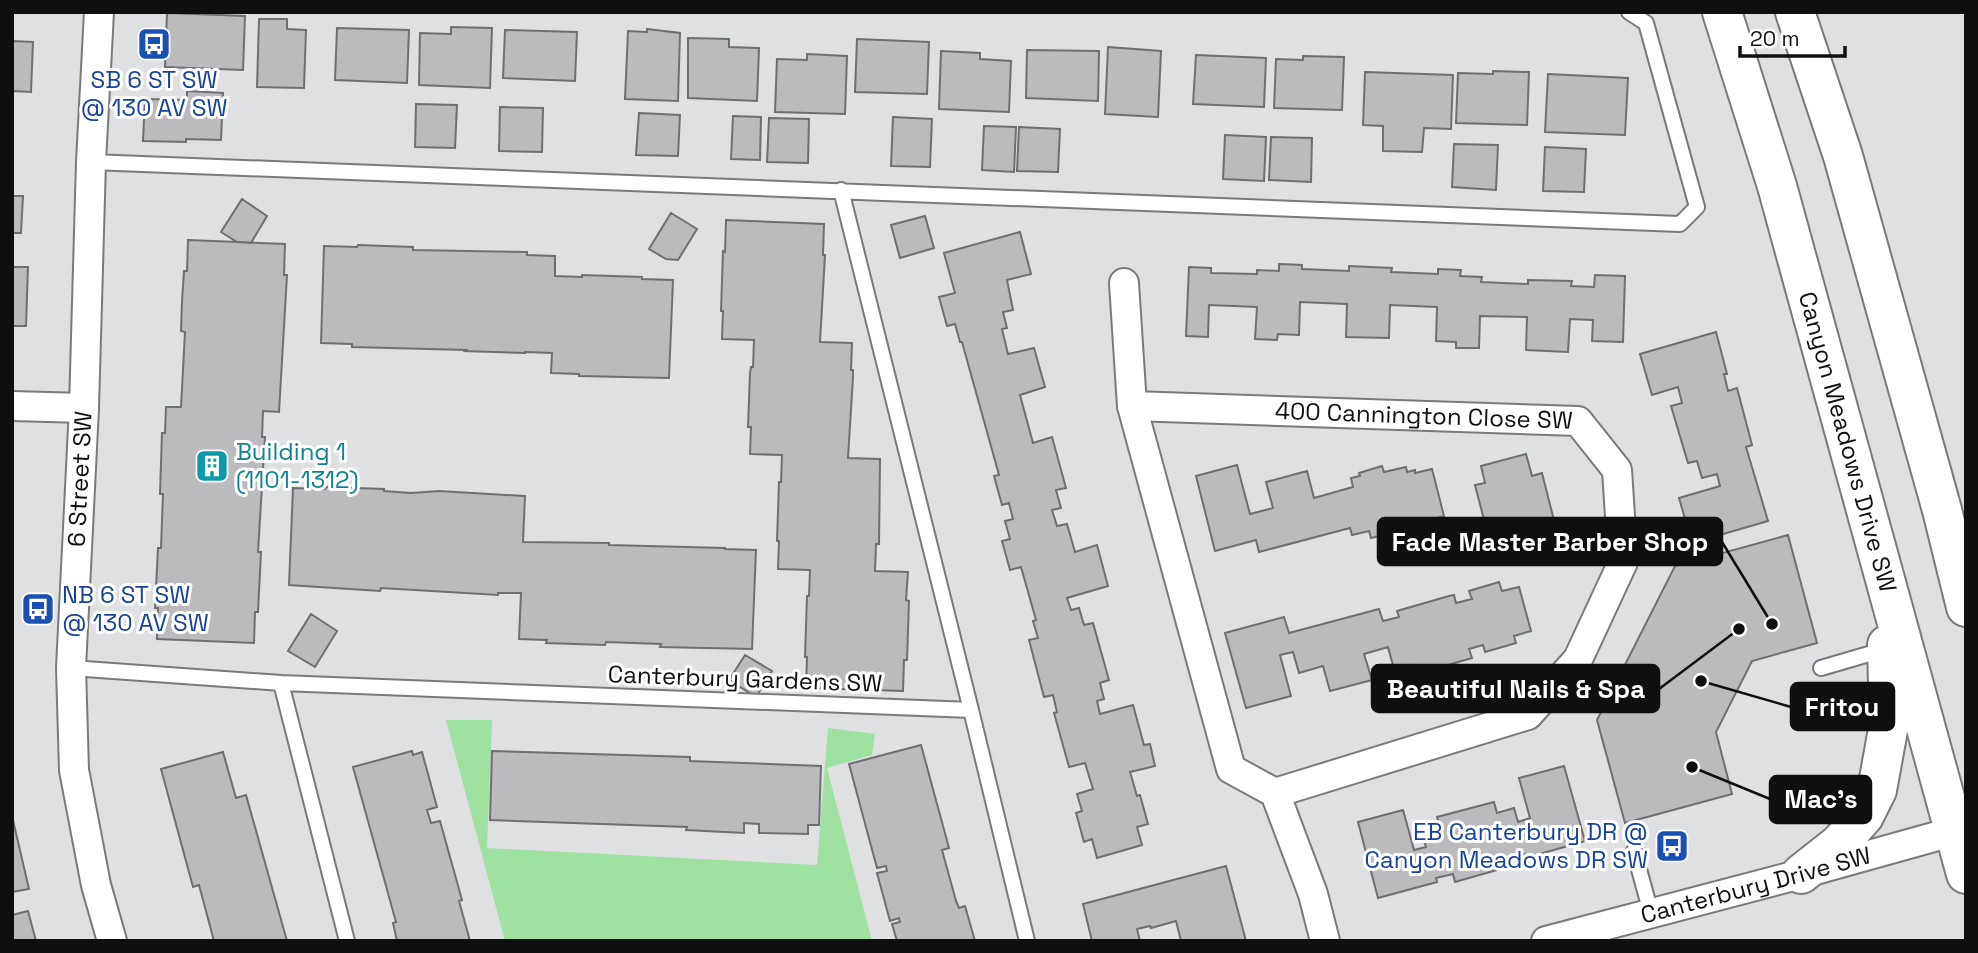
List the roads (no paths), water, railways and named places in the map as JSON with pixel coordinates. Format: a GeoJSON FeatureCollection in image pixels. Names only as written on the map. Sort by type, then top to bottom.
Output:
{"type":"FeatureCollection","features":[{"type":"Feature","properties":{"kind":"main road","name":"Canyon Meadows Drive SW"},"geometry":{"type":"LineString","coordinates":[[1722,12],[1777,186],[1886,587],[1960,829],[1966,874]]}},
{"type":"Feature","properties":{"kind":"main road"},"geometry":{"type":"LineString","coordinates":[[1795,12],[1847,168],[1942,510],[1966,607]]}},
{"type":"Feature","properties":{"kind":"main road"},"geometry":{"type":"LineString","coordinates":[[1801,874],[1839,844],[1864,816],[1877,790],[1889,724],[1886,587]]}},
{"type":"Feature","properties":{"kind":"street","name":"6 Street SW"},"geometry":{"type":"LineString","coordinates":[[99,12],[71,668],[74,770],[96,885],[112,941]]}},
{"type":"Feature","properties":{"kind":"street"},"geometry":{"type":"LineString","coordinates":[[1124,283],[1132,406],[1231,769],[1275,793],[1313,894],[1325,941]]}},
{"type":"Feature","properties":{"kind":"street"},"geometry":{"type":"LineString","coordinates":[[12,406],[84,408]]}},
{"type":"Feature","properties":{"kind":"street","name":"400 Cannington Close SW"},"geometry":{"type":"LineString","coordinates":[[1132,406],[1578,421],[1617,470],[1623,562],[1578,659],[1528,715],[1275,793]]}},
{"type":"Feature","properties":{"kind":"street","name":"Canterbury Drive SW"},"geometry":{"type":"LineString","coordinates":[[1546,941],[1612,932],[1651,913],[1960,829]]}},
{"type":"Feature","properties":{"kind":"lane"},"geometry":{"type":"LineString","coordinates":[[91,162],[1680,224],[1697,207],[1646,23],[1629,12]]}},
{"type":"Feature","properties":{"kind":"lane"},"geometry":{"type":"LineString","coordinates":[[841,190],[1027,941]]}},
{"type":"Feature","properties":{"kind":"lane"},"geometry":{"type":"LineString","coordinates":[[1821,668],[1888,648]]}},
{"type":"Feature","properties":{"kind":"lane","name":"Canterbury Gardens SW"},"geometry":{"type":"LineString","coordinates":[[71,668],[281,683],[971,710]]}},
{"type":"Feature","properties":{"kind":"lane"},"geometry":{"type":"LineString","coordinates":[[281,683],[347,941]]}},
{"type":"Feature","properties":{"kind":"lane"},"geometry":{"type":"LineString","coordinates":[[1634,851],[1651,913]]}},
{"type":"Feature","properties":{"kind":"place","name":"SB 6 ST SW @ 130 AV SW"},"geometry":{"type":"Point","coordinates":[154,44]}},
{"type":"Feature","properties":{"kind":"place","name":"Building 1 (1101-1312)"},"geometry":{"type":"Point","coordinates":[212,466]}},
{"type":"Feature","properties":{"kind":"place","name":"NB 6 ST SW @ 130 AV SW"},"geometry":{"type":"Point","coordinates":[38,609]}},
{"type":"Feature","properties":{"kind":"place","name":"Fade Master Barber Shop"},"geometry":{"type":"Point","coordinates":[1772,624]}},
{"type":"Feature","properties":{"kind":"place","name":"Beautiful Nails & Spa"},"geometry":{"type":"Point","coordinates":[1739,629]}},
{"type":"Feature","properties":{"kind":"place","name":"Fritou"},"geometry":{"type":"Point","coordinates":[1701,681]}},
{"type":"Feature","properties":{"kind":"place","name":"Mac's"},"geometry":{"type":"Point","coordinates":[1692,767]}},
{"type":"Feature","properties":{"kind":"place","name":"EB Canterbury DR @ Canyon Meadows DR SW"},"geometry":{"type":"Point","coordinates":[1672,846]}}]}
